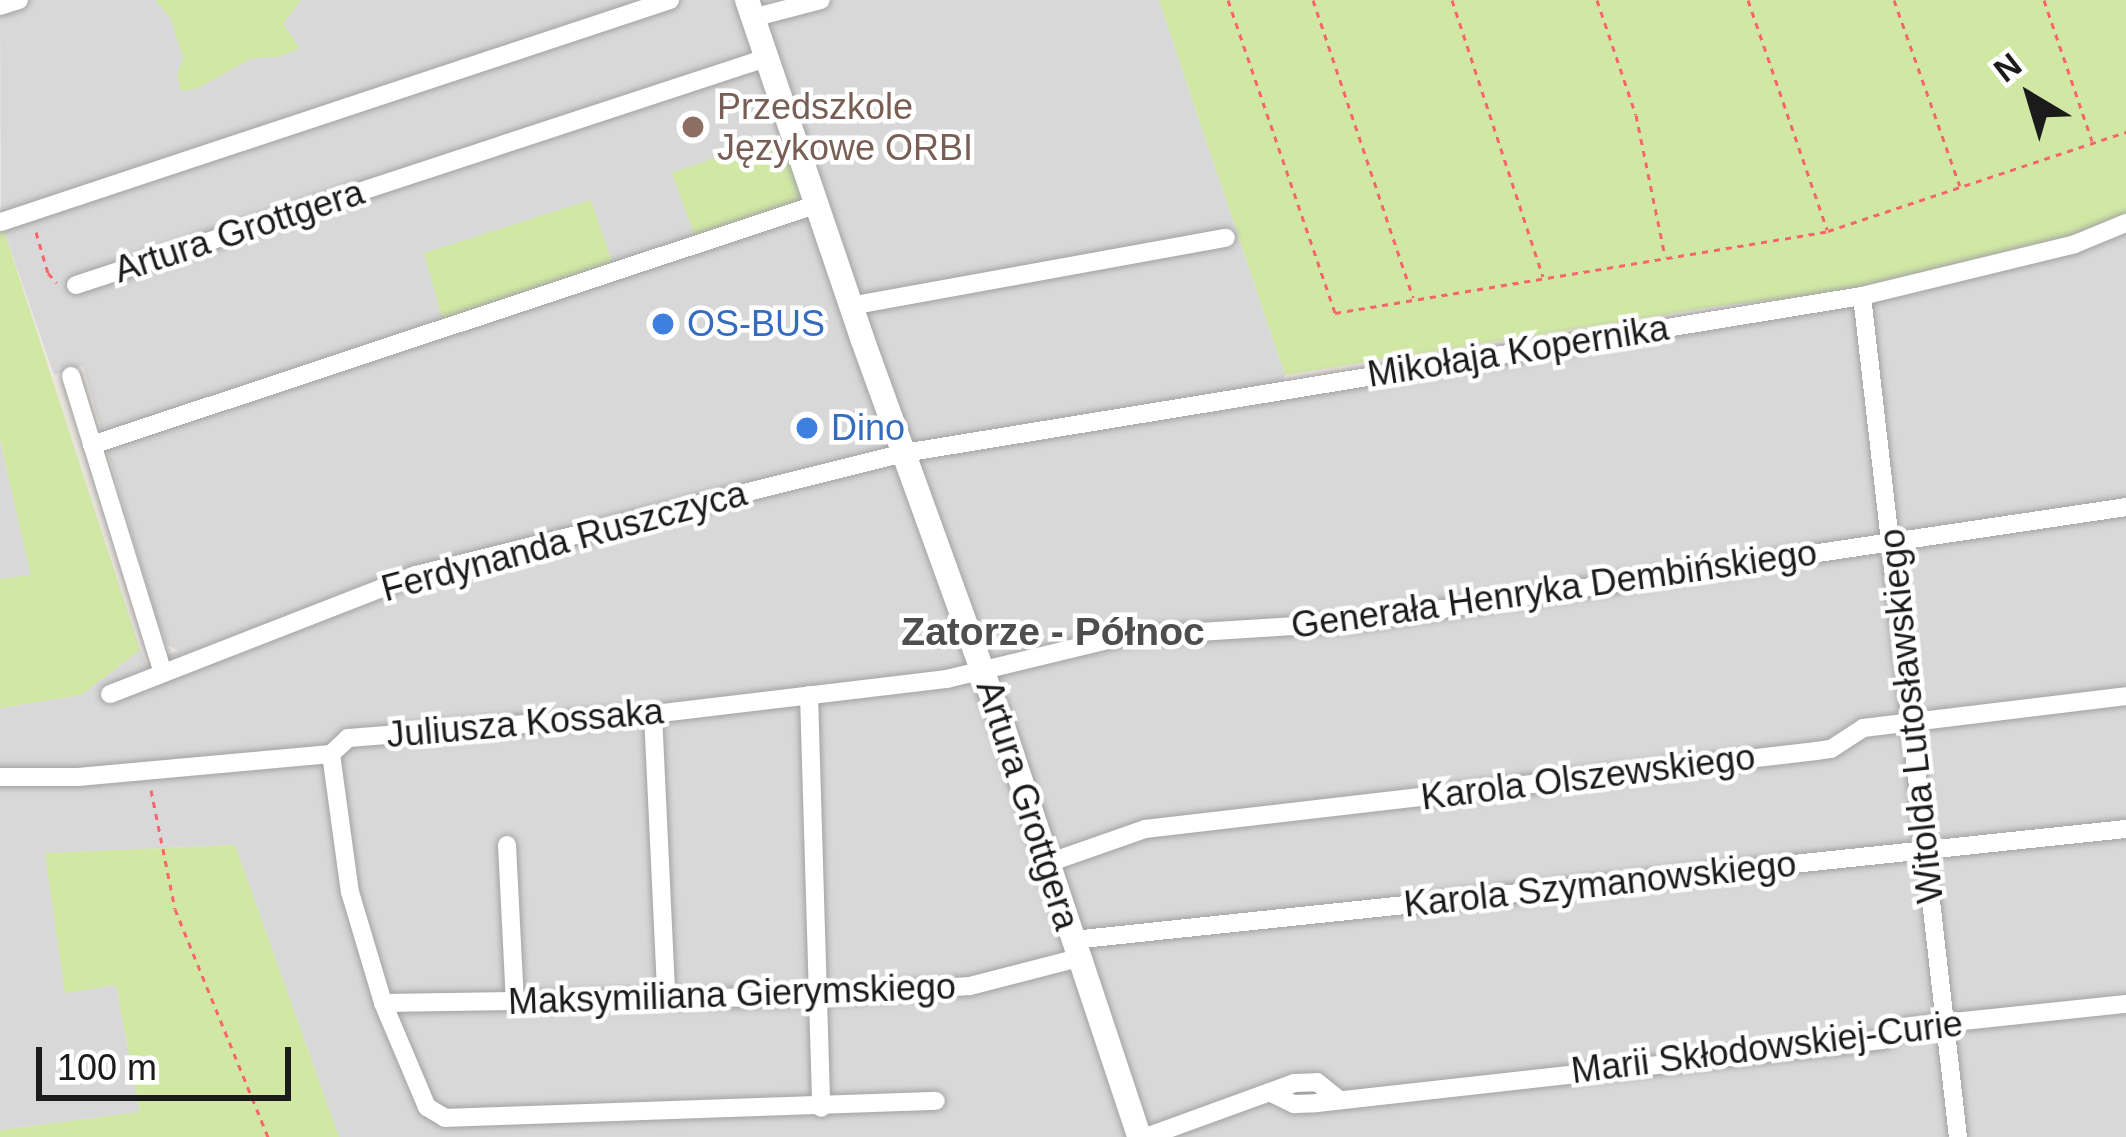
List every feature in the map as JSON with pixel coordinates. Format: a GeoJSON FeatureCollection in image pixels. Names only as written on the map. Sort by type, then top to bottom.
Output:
{"type":"FeatureCollection","features":[{"type":"Feature","properties":{"kind":"street"},"geometry":{"type":"LineString","coordinates":[[0,6],[19,0]]}},
{"type":"Feature","properties":{"kind":"street"},"geometry":{"type":"LineString","coordinates":[[1,223],[670,0]]}},
{"type":"Feature","properties":{"kind":"street"},"geometry":{"type":"LineString","coordinates":[[750,9],[820,0]]}},
{"type":"Feature","properties":{"kind":"street","name":"Artura Grottgera"},"geometry":{"type":"LineString","coordinates":[[750,9],[1143,1137]]}},
{"type":"Feature","properties":{"kind":"street","name":"Artura Grottgera"},"geometry":{"type":"LineString","coordinates":[[76,285],[766,58]]}},
{"type":"Feature","properties":{"kind":"street"},"geometry":{"type":"LineString","coordinates":[[92,445],[815,205]]}},
{"type":"Feature","properties":{"kind":"street","name":"Mikołaja Kopernika"},"geometry":{"type":"LineString","coordinates":[[904,453],[1862,296],[2074,244],[2126,223]]}},
{"type":"Feature","properties":{"kind":"street"},"geometry":{"type":"LineString","coordinates":[[850,306],[1226,238]]}},
{"type":"Feature","properties":{"kind":"street","name":"Witolda Lutosławskiego"},"geometry":{"type":"LineString","coordinates":[[1862,296],[1958,1137]]}},
{"type":"Feature","properties":{"kind":"street"},"geometry":{"type":"LineString","coordinates":[[70,376],[164,673]]}},
{"type":"Feature","properties":{"kind":"street","name":"Ferdynanda Ruszczyca"},"geometry":{"type":"LineString","coordinates":[[110,694],[416,575],[904,453]]}},
{"type":"Feature","properties":{"kind":"street","name":"Generała Henryka Dembińskiego"},"geometry":{"type":"LineString","coordinates":[[983,670],[1120,638],[1356,622],[2126,507]]}},
{"type":"Feature","properties":{"kind":"street","name":"Juliusza Kossaka"},"geometry":{"type":"LineString","coordinates":[[0,777],[331,754],[348,738],[652,714],[983,670]]}},
{"type":"Feature","properties":{"kind":"street"},"geometry":{"type":"LineString","coordinates":[[809,695],[821,1108]]}},
{"type":"Feature","properties":{"kind":"street","name":"Karola Olszewskiego"},"geometry":{"type":"LineString","coordinates":[[1048,863],[1144,829],[1831,749],[1851,731],[2126,697]]}},
{"type":"Feature","properties":{"kind":"street"},"geometry":{"type":"LineString","coordinates":[[652,714],[666,994]]}},
{"type":"Feature","properties":{"kind":"street"},"geometry":{"type":"LineString","coordinates":[[331,754],[350,892],[383,1003],[427,1108],[445,1118],[935,1101]]}},
{"type":"Feature","properties":{"kind":"street","name":"Karola Szymanowskiego"},"geometry":{"type":"LineString","coordinates":[[1076,949],[2126,829]]}},
{"type":"Feature","properties":{"kind":"street"},"geometry":{"type":"LineString","coordinates":[[507,845],[515,1004]]}},
{"type":"Feature","properties":{"kind":"street","name":"Maksymiliana Gierymskiego"},"geometry":{"type":"LineString","coordinates":[[383,1003],[515,1004],[666,994],[819,996],[970,986],[1076,949]]}},
{"type":"Feature","properties":{"kind":"street","name":"Marii Skłodowskiej-Curie"},"geometry":{"type":"LineString","coordinates":[[1143,1137],[1269,1092],[1294,1104],[1883,1040],[1906,1027],[2126,1004]]}},
{"type":"Feature","properties":{"kind":"path"},"geometry":{"type":"LineString","coordinates":[[1228,0],[1335,313],[1828,231],[2126,132]]}},
{"type":"Feature","properties":{"kind":"path"},"geometry":{"type":"LineString","coordinates":[[1313,0],[1413,300]]}},
{"type":"Feature","properties":{"kind":"path"},"geometry":{"type":"LineString","coordinates":[[1452,0],[1544,278]]}},
{"type":"Feature","properties":{"kind":"path"},"geometry":{"type":"LineString","coordinates":[[1597,0],[1636,115],[1665,258]]}},
{"type":"Feature","properties":{"kind":"path"},"geometry":{"type":"LineString","coordinates":[[1748,0],[1828,231]]}},
{"type":"Feature","properties":{"kind":"path"},"geometry":{"type":"LineString","coordinates":[[1894,0],[1960,188]]}},
{"type":"Feature","properties":{"kind":"path"},"geometry":{"type":"LineString","coordinates":[[2044,0],[2093,143]]}},
{"type":"Feature","properties":{"kind":"path","name":"Artura Grottgera"},"geometry":{"type":"LineString","coordinates":[[30,213],[48,273],[63,286],[76,285]]}},
{"type":"Feature","properties":{"kind":"path"},"geometry":{"type":"LineString","coordinates":[[148,770],[176,908],[268,1137]]}},
{"type":"Feature","properties":{"kind":"shaded area"},"geometry":{"type":"Polygon","coordinates":[[[0,0],[1159,0],[1285,375],[1282,387],[1862,296],[2126,223],[2126,1137],[339,1137],[235,845],[46,853],[65,992],[116,985],[140,1112],[0,1130],[0,708],[81,695],[140,650],[146,664],[178,650],[167,645],[156,617],[83,366],[54,375],[1,222],[0,0]]]}},
{"type":"Feature","properties":{"kind":"shaded area"},"geometry":{"type":"Polygon","coordinates":[[[0,441],[32,576],[0,579],[0,441]]]}},
{"type":"Feature","properties":{"kind":"green space"},"geometry":{"type":"Polygon","coordinates":[[[155,0],[301,0],[283,24],[300,48],[278,57],[252,58],[196,89],[181,91],[177,75],[183,58],[171,19],[155,0]]]}},
{"type":"Feature","properties":{"kind":"green space"},"geometry":{"type":"Polygon","coordinates":[[[1159,0],[2126,0],[2126,218],[2083,234],[1856,290],[1712,307],[1285,375],[1159,0]]]}},
{"type":"Feature","properties":{"kind":"green space"},"geometry":{"type":"Polygon","coordinates":[[[774,137],[803,168],[815,205],[698,244],[672,173],[774,137]]]}},
{"type":"Feature","properties":{"kind":"green space"},"geometry":{"type":"Polygon","coordinates":[[[591,200],[615,271],[445,328],[424,253],[591,200]]]}},
{"type":"Feature","properties":{"kind":"green space"},"geometry":{"type":"Polygon","coordinates":[[[0,218],[140,650],[81,695],[0,708],[0,579],[31,575],[0,440],[0,218]]]}},
{"type":"Feature","properties":{"kind":"green space"},"geometry":{"type":"Polygon","coordinates":[[[235,845],[339,1137],[0,1137],[0,1130],[140,1112],[116,985],[65,993],[45,853],[235,845]]]}},
{"type":"Feature","properties":{"kind":"place","name":"Przedszkole Językowe ORBI"},"geometry":{"type":"Point","coordinates":[693,127]}},
{"type":"Feature","properties":{"kind":"place","name":"OS-BUS"},"geometry":{"type":"Point","coordinates":[663,324]}},
{"type":"Feature","properties":{"kind":"place","name":"Dino"},"geometry":{"type":"Point","coordinates":[807,428]}},
{"type":"Feature","properties":{"kind":"district","name":"Zatorze - Północ"},"geometry":{"type":"Point","coordinates":[1053,632]}}]}
